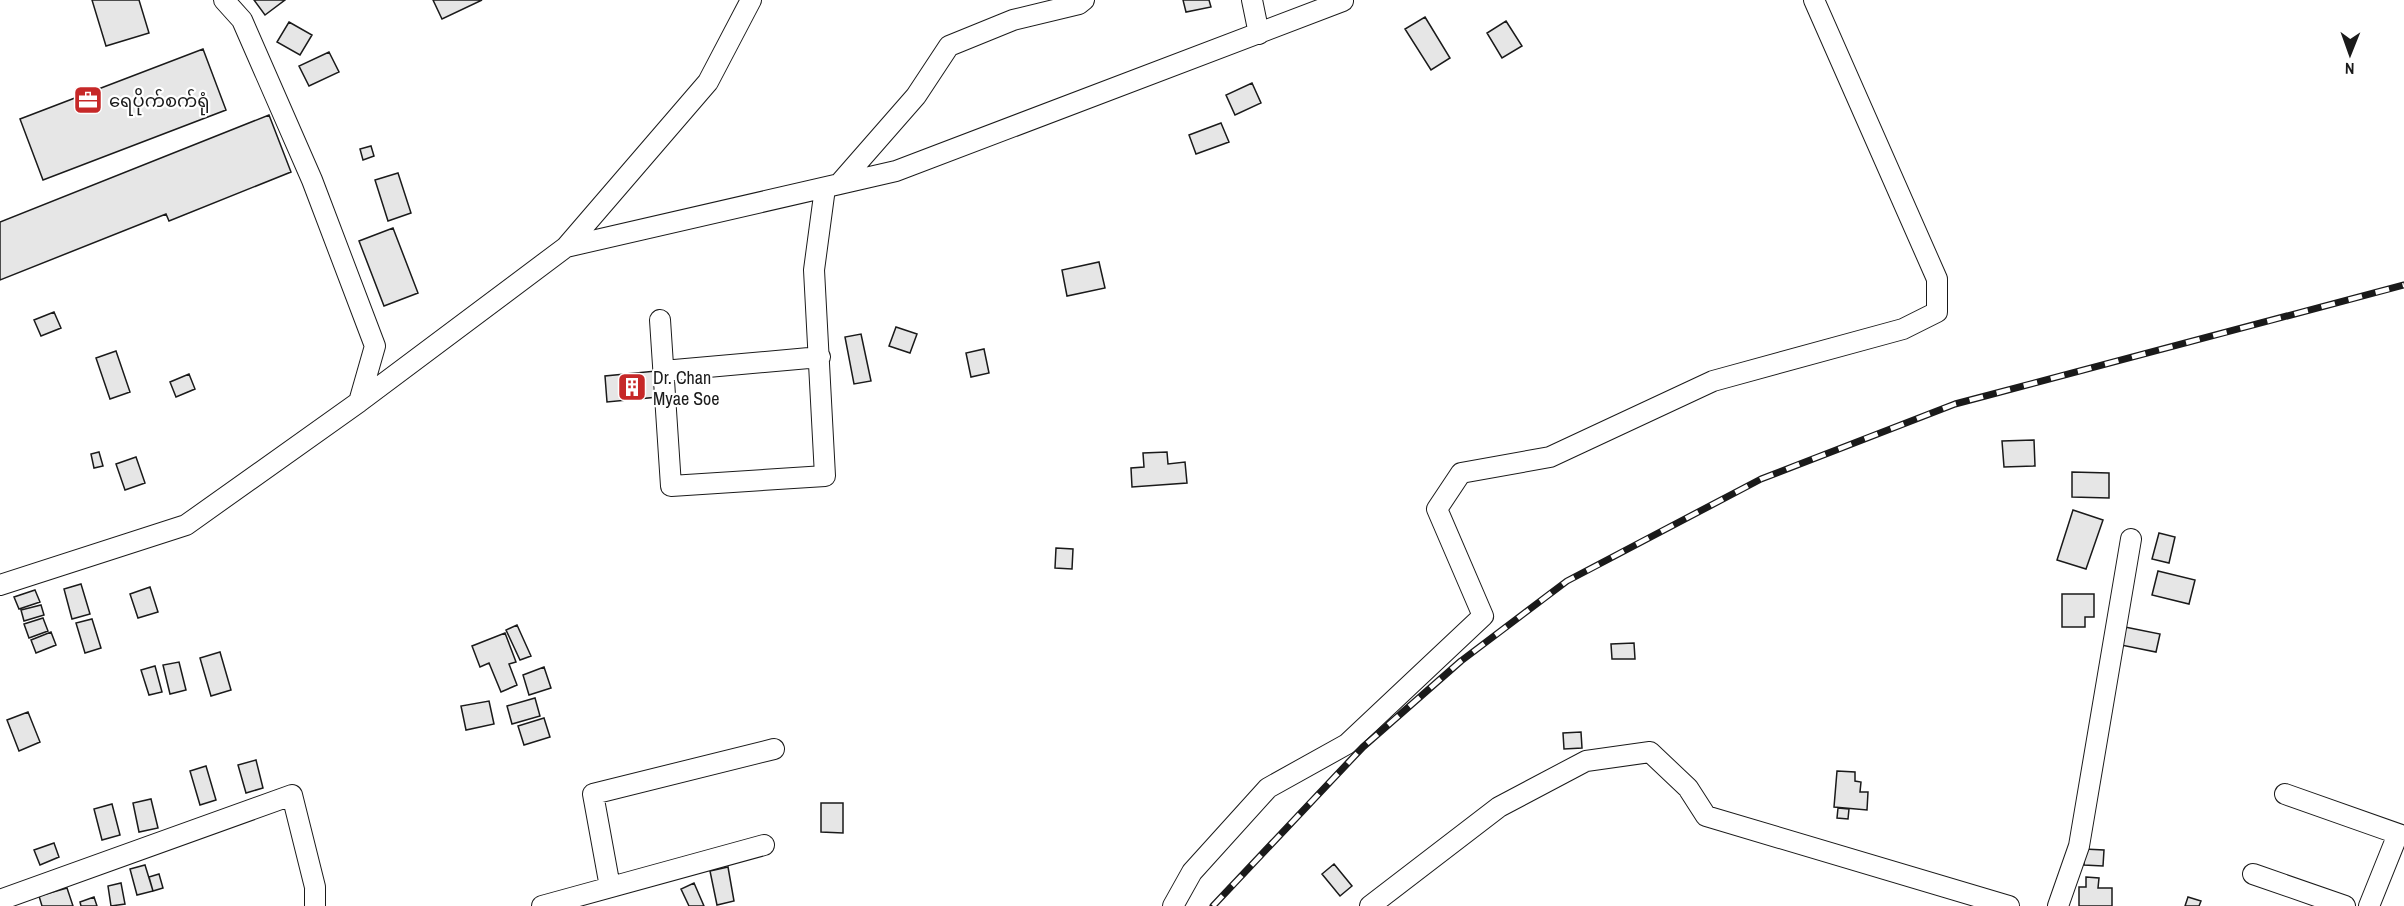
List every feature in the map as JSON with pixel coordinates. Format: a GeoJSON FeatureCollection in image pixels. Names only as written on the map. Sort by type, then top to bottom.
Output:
{"type":"FeatureCollection","features":[{"type":"Feature","properties":{"kind":"street"},"geometry":{"type":"LineString","coordinates":[[224,0],[242,20],[312,180],[375,346],[358,402]]}},
{"type":"Feature","properties":{"kind":"street"},"geometry":{"type":"LineString","coordinates":[[0,585],[186,525],[358,402],[566,247],[708,82],[751,0]]}},
{"type":"Feature","properties":{"kind":"street"},"geometry":{"type":"LineString","coordinates":[[660,320],[671,486],[825,476],[814,270],[832,186],[916,96],[949,46],[1013,20],[1079,4],[1084,0]]}},
{"type":"Feature","properties":{"kind":"street"},"geometry":{"type":"LineString","coordinates":[[1252,0],[1259,34]]}},
{"type":"Feature","properties":{"kind":"street"},"geometry":{"type":"LineString","coordinates":[[1173,906],[1192,872],[1268,788],[1347,744],[1483,616],[1437,509],[1461,473],[1550,457],[1713,381],[1903,329],[1936,312],[1937,279],[1814,0]]}},
{"type":"Feature","properties":{"kind":"street"},"geometry":{"type":"LineString","coordinates":[[566,247],[896,171],[1343,2]]}},
{"type":"Feature","properties":{"kind":"street"},"geometry":{"type":"LineString","coordinates":[[663,371],[820,357]]}},
{"type":"Feature","properties":{"kind":"street"},"geometry":{"type":"LineString","coordinates":[[2058,906],[2079,846],[2131,538]]}},
{"type":"Feature","properties":{"kind":"street"},"geometry":{"type":"LineString","coordinates":[[610,888],[593,794],[774,749]]}},
{"type":"Feature","properties":{"kind":"street"},"geometry":{"type":"LineString","coordinates":[[1370,906],[1499,807],[1586,760],[1650,752],[1688,788],[1706,816],[2009,906]]}},
{"type":"Feature","properties":{"kind":"street"},"geometry":{"type":"LineString","coordinates":[[2285,794],[2401,835],[2368,906]]}},
{"type":"Feature","properties":{"kind":"street"},"geometry":{"type":"LineString","coordinates":[[0,900],[292,795],[315,887],[315,906]]}},
{"type":"Feature","properties":{"kind":"street"},"geometry":{"type":"LineString","coordinates":[[542,906],[764,845]]}},
{"type":"Feature","properties":{"kind":"street"},"geometry":{"type":"LineString","coordinates":[[2253,874],[2345,906]]}},
{"type":"Feature","properties":{"kind":"building"},"geometry":{"type":"Polygon","coordinates":[[[92,0],[139,0],[149,33],[106,46],[92,0]]]}},
{"type":"Feature","properties":{"kind":"building"},"geometry":{"type":"Polygon","coordinates":[[[254,0],[285,0],[265,15],[254,0]]]}},
{"type":"Feature","properties":{"kind":"building"},"geometry":{"type":"Polygon","coordinates":[[[433,0],[482,0],[442,19],[433,0]]]}},
{"type":"Feature","properties":{"kind":"building"},"geometry":{"type":"Polygon","coordinates":[[[1183,0],[1209,0],[1211,7],[1186,12],[1183,0]]]}},
{"type":"Feature","properties":{"kind":"building"},"geometry":{"type":"Polygon","coordinates":[[[1425,17],[1450,58],[1431,70],[1405,29],[1425,17]]]}},
{"type":"Feature","properties":{"kind":"building"},"geometry":{"type":"Polygon","coordinates":[[[1506,21],[1522,46],[1502,58],[1487,33],[1506,21]]]}},
{"type":"Feature","properties":{"kind":"building"},"geometry":{"type":"Polygon","coordinates":[[[289,22],[312,35],[300,55],[277,42],[289,22]]]}},
{"type":"Feature","properties":{"kind":"building"},"geometry":{"type":"Polygon","coordinates":[[[203,49],[226,110],[43,180],[20,119],[203,49]]]}},
{"type":"Feature","properties":{"kind":"building"},"geometry":{"type":"Polygon","coordinates":[[[329,52],[339,72],[309,86],[299,66],[329,52]]]}},
{"type":"Feature","properties":{"kind":"building"},"geometry":{"type":"Polygon","coordinates":[[[1252,83],[1261,103],[1235,115],[1226,95],[1252,83]]]}},
{"type":"Feature","properties":{"kind":"building"},"geometry":{"type":"Polygon","coordinates":[[[269,115],[291,172],[169,221],[166,214],[0,280],[0,222],[269,115]]]}},
{"type":"Feature","properties":{"kind":"building"},"geometry":{"type":"Polygon","coordinates":[[[1221,123],[1229,142],[1196,154],[1189,135],[1221,123]]]}},
{"type":"Feature","properties":{"kind":"building"},"geometry":{"type":"Polygon","coordinates":[[[371,146],[374,156],[363,160],[360,149],[371,146]]]}},
{"type":"Feature","properties":{"kind":"building"},"geometry":{"type":"Polygon","coordinates":[[[398,173],[411,213],[388,221],[375,180],[398,173]]]}},
{"type":"Feature","properties":{"kind":"building"},"geometry":{"type":"Polygon","coordinates":[[[393,228],[418,293],[384,306],[359,241],[393,228]]]}},
{"type":"Feature","properties":{"kind":"building"},"geometry":{"type":"Polygon","coordinates":[[[1099,262],[1105,288],[1067,296],[1062,270],[1099,262]]]}},
{"type":"Feature","properties":{"kind":"building"},"geometry":{"type":"Polygon","coordinates":[[[54,312],[61,328],[41,336],[34,320],[54,312]]]}},
{"type":"Feature","properties":{"kind":"building"},"geometry":{"type":"Polygon","coordinates":[[[896,327],[917,334],[910,353],[889,346],[896,327]]]}},
{"type":"Feature","properties":{"kind":"building"},"geometry":{"type":"Polygon","coordinates":[[[861,334],[871,381],[854,384],[845,337],[861,334]]]}},
{"type":"Feature","properties":{"kind":"building"},"geometry":{"type":"Polygon","coordinates":[[[984,349],[989,373],[971,377],[966,353],[984,349]]]}},
{"type":"Feature","properties":{"kind":"building"},"geometry":{"type":"Polygon","coordinates":[[[116,351],[130,392],[110,399],[96,358],[116,351]]]}},
{"type":"Feature","properties":{"kind":"building","name":"Dr. Chan Myae Soe"},"geometry":{"type":"Polygon","coordinates":[[[656,371],[658,397],[607,402],[605,376],[656,371]]]}},
{"type":"Feature","properties":{"kind":"building"},"geometry":{"type":"Polygon","coordinates":[[[189,374],[195,389],[176,397],[170,382],[189,374]]]}},
{"type":"Feature","properties":{"kind":"building"},"geometry":{"type":"Polygon","coordinates":[[[2034,440],[2035,466],[2004,467],[2002,441],[2034,440]]]}},
{"type":"Feature","properties":{"kind":"building"},"geometry":{"type":"Polygon","coordinates":[[[99,452],[103,466],[94,468],[91,454],[99,452]]]}},
{"type":"Feature","properties":{"kind":"building"},"geometry":{"type":"Polygon","coordinates":[[[1167,452],[1168,464],[1185,462],[1187,483],[1132,487],[1131,468],[1144,467],[1143,453],[1167,452]]]}},
{"type":"Feature","properties":{"kind":"building"},"geometry":{"type":"Polygon","coordinates":[[[136,457],[145,483],[125,490],[116,464],[136,457]]]}},
{"type":"Feature","properties":{"kind":"building"},"geometry":{"type":"Polygon","coordinates":[[[2072,472],[2109,473],[2109,498],[2072,497],[2072,472]]]}},
{"type":"Feature","properties":{"kind":"building"},"geometry":{"type":"Polygon","coordinates":[[[2073,510],[2103,520],[2086,569],[2057,560],[2073,510]]]}},
{"type":"Feature","properties":{"kind":"building"},"geometry":{"type":"Polygon","coordinates":[[[2159,533],[2175,537],[2169,563],[2152,559],[2159,533]]]}},
{"type":"Feature","properties":{"kind":"building"},"geometry":{"type":"Polygon","coordinates":[[[1056,548],[1073,549],[1072,569],[1055,568],[1056,548]]]}},
{"type":"Feature","properties":{"kind":"building"},"geometry":{"type":"Polygon","coordinates":[[[2158,571],[2195,580],[2189,604],[2152,595],[2158,571]]]}},
{"type":"Feature","properties":{"kind":"building"},"geometry":{"type":"Polygon","coordinates":[[[81,584],[90,614],[72,619],[64,589],[81,584]]]}},
{"type":"Feature","properties":{"kind":"building"},"geometry":{"type":"Polygon","coordinates":[[[150,587],[158,612],[138,618],[130,594],[150,587]]]}},
{"type":"Feature","properties":{"kind":"building"},"geometry":{"type":"Polygon","coordinates":[[[35,590],[40,602],[19,609],[14,597],[35,590]]]}},
{"type":"Feature","properties":{"kind":"building"},"geometry":{"type":"Polygon","coordinates":[[[2062,594],[2094,594],[2094,617],[2085,617],[2085,627],[2062,627],[2062,594]]]}},
{"type":"Feature","properties":{"kind":"building"},"geometry":{"type":"Polygon","coordinates":[[[41,605],[44,615],[24,621],[21,610],[41,605]]]}},
{"type":"Feature","properties":{"kind":"building"},"geometry":{"type":"Polygon","coordinates":[[[43,618],[48,631],[29,638],[24,624],[43,618]]]}},
{"type":"Feature","properties":{"kind":"building"},"geometry":{"type":"Polygon","coordinates":[[[92,619],[101,648],[85,653],[76,623],[92,619]]]}},
{"type":"Feature","properties":{"kind":"building"},"geometry":{"type":"Polygon","coordinates":[[[517,625],[531,656],[520,660],[506,630],[517,625]]]}},
{"type":"Feature","properties":{"kind":"building"},"geometry":{"type":"Polygon","coordinates":[[[2125,627],[2160,634],[2156,652],[2121,645],[2125,627]]]}},
{"type":"Feature","properties":{"kind":"building"},"geometry":{"type":"Polygon","coordinates":[[[51,632],[56,645],[36,653],[31,640],[51,632]]]}},
{"type":"Feature","properties":{"kind":"building"},"geometry":{"type":"Polygon","coordinates":[[[505,633],[516,662],[509,664],[517,685],[501,692],[489,663],[480,667],[472,646],[505,633]]]}},
{"type":"Feature","properties":{"kind":"building"},"geometry":{"type":"Polygon","coordinates":[[[1634,643],[1635,659],[1612,659],[1611,644],[1634,643]]]}},
{"type":"Feature","properties":{"kind":"building"},"geometry":{"type":"Polygon","coordinates":[[[220,652],[231,690],[211,696],[200,658],[220,652]]]}},
{"type":"Feature","properties":{"kind":"building"},"geometry":{"type":"Polygon","coordinates":[[[179,662],[186,690],[170,694],[163,665],[179,662]]]}},
{"type":"Feature","properties":{"kind":"building"},"geometry":{"type":"Polygon","coordinates":[[[155,666],[162,692],[149,695],[141,670],[155,666]]]}},
{"type":"Feature","properties":{"kind":"building"},"geometry":{"type":"Polygon","coordinates":[[[544,667],[551,688],[529,695],[523,675],[544,667]]]}},
{"type":"Feature","properties":{"kind":"building"},"geometry":{"type":"Polygon","coordinates":[[[535,698],[540,716],[512,724],[507,706],[535,698]]]}},
{"type":"Feature","properties":{"kind":"building"},"geometry":{"type":"Polygon","coordinates":[[[489,701],[494,724],[466,730],[461,706],[489,701]]]}},
{"type":"Feature","properties":{"kind":"building"},"geometry":{"type":"Polygon","coordinates":[[[28,712],[40,742],[19,751],[7,720],[28,712]]]}},
{"type":"Feature","properties":{"kind":"building"},"geometry":{"type":"Polygon","coordinates":[[[544,718],[550,737],[524,745],[518,726],[544,718]]]}},
{"type":"Feature","properties":{"kind":"building"},"geometry":{"type":"Polygon","coordinates":[[[1581,732],[1582,748],[1564,749],[1563,733],[1581,732]]]}},
{"type":"Feature","properties":{"kind":"building"},"geometry":{"type":"Polygon","coordinates":[[[256,760],[263,788],[246,793],[238,765],[256,760]]]}},
{"type":"Feature","properties":{"kind":"building"},"geometry":{"type":"Polygon","coordinates":[[[206,766],[216,800],[200,805],[190,771],[206,766]]]}},
{"type":"Feature","properties":{"kind":"building"},"geometry":{"type":"Polygon","coordinates":[[[1837,771],[1855,772],[1855,781],[1861,782],[1860,792],[1868,792],[1867,810],[1834,807],[1837,771]]]}},
{"type":"Feature","properties":{"kind":"building"},"geometry":{"type":"Polygon","coordinates":[[[151,799],[158,828],[139,832],[133,803],[151,799]]]}},
{"type":"Feature","properties":{"kind":"building"},"geometry":{"type":"Polygon","coordinates":[[[821,803],[843,803],[843,833],[821,832],[821,803]]]}},
{"type":"Feature","properties":{"kind":"building"},"geometry":{"type":"Polygon","coordinates":[[[112,804],[120,835],[102,840],[94,809],[112,804]]]}},
{"type":"Feature","properties":{"kind":"building"},"geometry":{"type":"Polygon","coordinates":[[[1838,808],[1849,809],[1848,819],[1837,818],[1838,808]]]}},
{"type":"Feature","properties":{"kind":"building"},"geometry":{"type":"Polygon","coordinates":[[[54,843],[59,857],[40,865],[34,850],[54,843]]]}},
{"type":"Feature","properties":{"kind":"building"},"geometry":{"type":"Polygon","coordinates":[[[2084,849],[2104,850],[2103,866],[2084,865],[2084,849]]]}},
{"type":"Feature","properties":{"kind":"building"},"geometry":{"type":"Polygon","coordinates":[[[1334,864],[1352,886],[1340,896],[1322,874],[1334,864]]]}},
{"type":"Feature","properties":{"kind":"building"},"geometry":{"type":"Polygon","coordinates":[[[145,865],[153,891],[137,895],[130,869],[145,865]]]}},
{"type":"Feature","properties":{"kind":"building"},"geometry":{"type":"Polygon","coordinates":[[[728,867],[734,901],[717,905],[710,871],[728,867]]]}},
{"type":"Feature","properties":{"kind":"building"},"geometry":{"type":"Polygon","coordinates":[[[159,874],[163,888],[153,891],[149,877],[159,874]]]}},
{"type":"Feature","properties":{"kind":"building"},"geometry":{"type":"Polygon","coordinates":[[[2086,877],[2099,878],[2098,888],[2112,888],[2112,906],[2079,906],[2079,887],[2086,887],[2086,877]]]}},
{"type":"Feature","properties":{"kind":"building"},"geometry":{"type":"Polygon","coordinates":[[[121,883],[125,904],[111,906],[108,886],[121,883]]]}},
{"type":"Feature","properties":{"kind":"building"},"geometry":{"type":"Polygon","coordinates":[[[694,883],[704,906],[689,906],[681,889],[694,883]]]}},
{"type":"Feature","properties":{"kind":"building"},"geometry":{"type":"Polygon","coordinates":[[[67,888],[73,906],[42,906],[39,896],[67,888]]]}},
{"type":"Feature","properties":{"kind":"building"},"geometry":{"type":"Polygon","coordinates":[[[94,897],[97,906],[81,906],[80,902],[94,897]]]}},
{"type":"Feature","properties":{"kind":"building"},"geometry":{"type":"Polygon","coordinates":[[[2188,897],[2201,901],[2199,906],[2185,906],[2188,897]]]}},
{"type":"Feature","properties":{"kind":"railway"},"geometry":{"type":"LineString","coordinates":[[1213,906],[1363,747],[1461,661],[1567,581],[1761,479],[1955,404],[2404,285]]}},
{"type":"Feature","properties":{"kind":"place","name":"ရေပိုက်စက်ရုံ"},"geometry":{"type":"Point","coordinates":[88,100]}},
{"type":"Feature","properties":{"kind":"place","name":"Dr. Chan Myae Soe"},"geometry":{"type":"Point","coordinates":[632,387]}}]}
